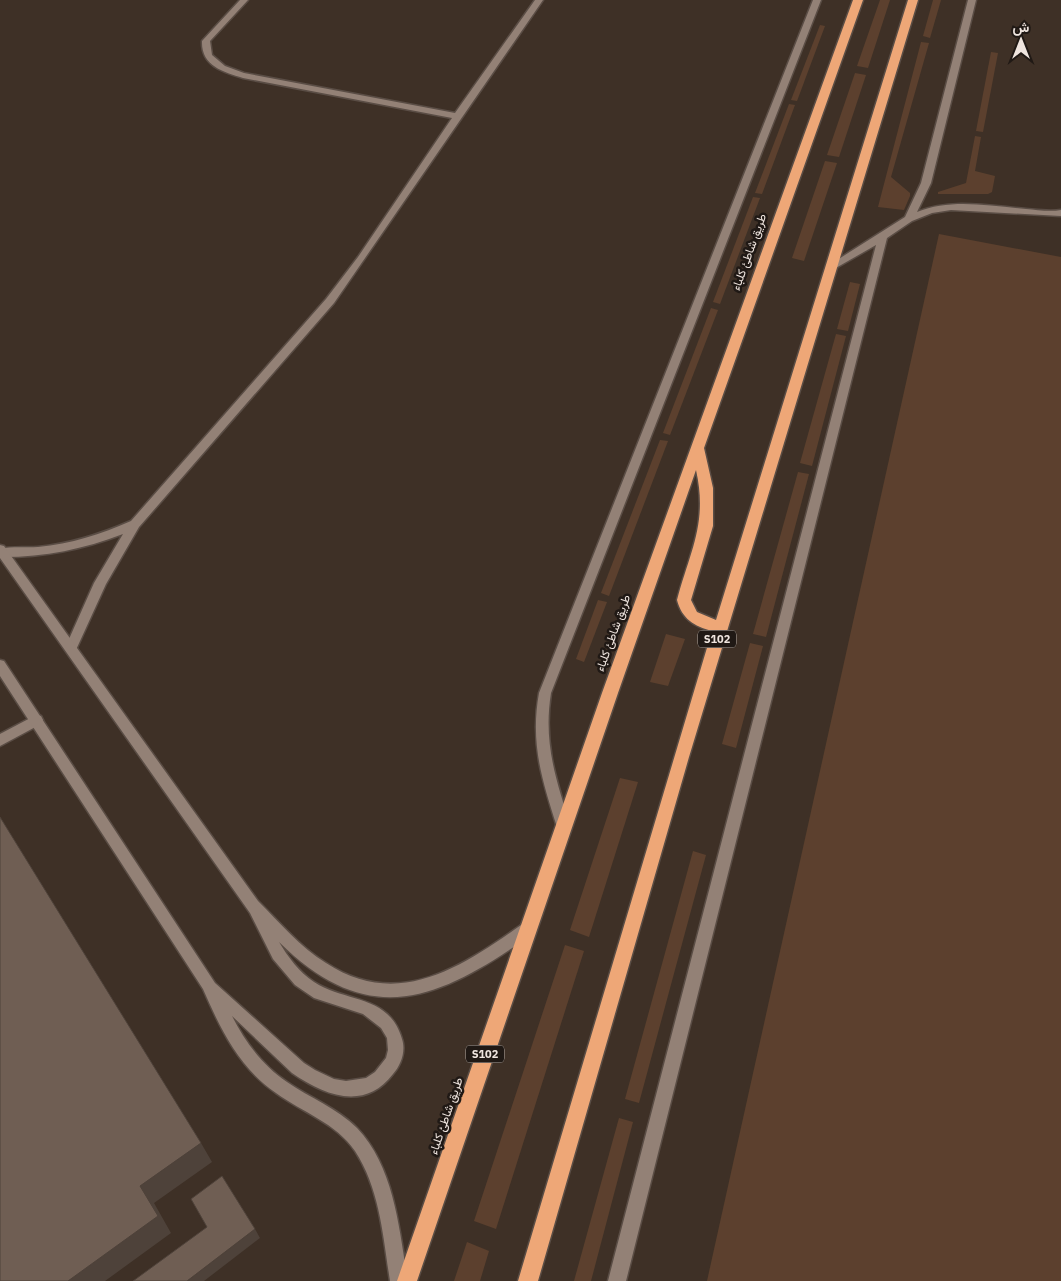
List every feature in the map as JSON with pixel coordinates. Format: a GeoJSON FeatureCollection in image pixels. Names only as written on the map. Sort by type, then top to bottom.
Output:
{"type":"FeatureCollection","features":[{"type":"Feature","properties":{"kind":"highway","name":"طريق شاطئ كلباء"},"geometry":{"type":"LineString","coordinates":[[407,1281],[564,827],[858,0]]}},
{"type":"Feature","properties":{"kind":"highway","name":"S102"},"geometry":{"type":"LineString","coordinates":[[528,1281],[720,628],[914,0]]}},
{"type":"Feature","properties":{"kind":"highway"},"geometry":{"type":"LineString","coordinates":[[698,449],[707,489],[708,509],[701,551],[684,600],[685,608],[690,615],[698,621],[720,628]]}},
{"type":"Feature","properties":{"kind":"street"},"geometry":{"type":"LineString","coordinates":[[244,0],[206,41],[204,50],[208,58],[216,66],[243,75],[457,116]]}},
{"type":"Feature","properties":{"kind":"street"},"geometry":{"type":"LineString","coordinates":[[71,648],[100,583],[135,524],[330,300],[362,259],[457,116],[539,0]]}},
{"type":"Feature","properties":{"kind":"street"},"geometry":{"type":"LineString","coordinates":[[564,827],[540,744],[539,727],[545,693],[817,0]]}},
{"type":"Feature","properties":{"kind":"street"},"geometry":{"type":"LineString","coordinates":[[909,219],[928,174],[972,0]]}},
{"type":"Feature","properties":{"kind":"street"},"geometry":{"type":"LineString","coordinates":[[831,267],[883,237],[909,219],[930,210],[951,207],[974,207],[1061,213]]}},
{"type":"Feature","properties":{"kind":"street"},"geometry":{"type":"LineString","coordinates":[[617,1281],[883,237]]}},
{"type":"Feature","properties":{"kind":"street"},"geometry":{"type":"LineString","coordinates":[[2,551],[25,553],[71,548],[115,534],[135,524]]}},
{"type":"Feature","properties":{"kind":"street"},"geometry":{"type":"LineString","coordinates":[[2,551],[253,906],[273,947],[283,962],[311,988],[329,997],[363,1006],[388,1022],[394,1035],[396,1048],[393,1062],[385,1075],[374,1084],[360,1090],[326,1085],[311,1078],[298,1068],[208,984]]}},
{"type":"Feature","properties":{"kind":"street"},"geometry":{"type":"LineString","coordinates":[[0,666],[208,984],[229,1030],[243,1050],[260,1070],[281,1087],[343,1125],[359,1143],[372,1163],[381,1187],[399,1281]]}},
{"type":"Feature","properties":{"kind":"street"},"geometry":{"type":"LineString","coordinates":[[0,740],[36,720]]}},
{"type":"Feature","properties":{"kind":"street"},"geometry":{"type":"LineString","coordinates":[[253,906],[302,952],[329,974],[349,983],[371,989],[394,991],[417,989],[438,984],[460,974],[529,928]]}},
{"type":"Feature","properties":{"kind":"shaded area"},"geometry":{"type":"Polygon","coordinates":[[[880,0],[890,0],[868,68],[857,66],[880,0]]]}},
{"type":"Feature","properties":{"kind":"shaded area"},"geometry":{"type":"Polygon","coordinates":[[[933,0],[941,0],[930,38],[923,36],[933,0]]]}},
{"type":"Feature","properties":{"kind":"shaded area"},"geometry":{"type":"Polygon","coordinates":[[[820,25],[825,26],[797,101],[791,100],[820,25]]]}},
{"type":"Feature","properties":{"kind":"shaded area"},"geometry":{"type":"Polygon","coordinates":[[[921,42],[929,43],[891,177],[910,193],[910,196],[904,210],[878,207],[921,42]]]}},
{"type":"Feature","properties":{"kind":"shaded area"},"geometry":{"type":"Polygon","coordinates":[[[991,52],[998,53],[983,132],[976,131],[991,52]]]}},
{"type":"Feature","properties":{"kind":"shaded area"},"geometry":{"type":"Polygon","coordinates":[[[855,73],[866,75],[839,157],[827,155],[855,73]]]}},
{"type":"Feature","properties":{"kind":"shaded area"},"geometry":{"type":"Polygon","coordinates":[[[789,104],[795,105],[762,194],[755,193],[789,104]]]}},
{"type":"Feature","properties":{"kind":"shaded area"},"geometry":{"type":"Polygon","coordinates":[[[975,136],[981,137],[975,171],[995,176],[992,192],[988,194],[938,194],[938,192],[966,183],[975,136]]]}},
{"type":"Feature","properties":{"kind":"shaded area"},"geometry":{"type":"Polygon","coordinates":[[[825,161],[837,163],[804,261],[792,258],[825,161]]]}},
{"type":"Feature","properties":{"kind":"shaded area"},"geometry":{"type":"Polygon","coordinates":[[[753,197],[760,198],[720,304],[713,302],[753,197]]]}},
{"type":"Feature","properties":{"kind":"shaded area"},"geometry":{"type":"Polygon","coordinates":[[[939,234],[1061,257],[1061,1281],[707,1281],[939,234]]]}},
{"type":"Feature","properties":{"kind":"shaded area"},"geometry":{"type":"Polygon","coordinates":[[[850,282],[860,284],[848,331],[837,329],[850,282]]]}},
{"type":"Feature","properties":{"kind":"shaded area"},"geometry":{"type":"Polygon","coordinates":[[[711,308],[718,310],[670,435],[663,433],[711,308]]]}},
{"type":"Feature","properties":{"kind":"shaded area"},"geometry":{"type":"Polygon","coordinates":[[[836,334],[846,336],[812,466],[800,463],[836,334]]]}},
{"type":"Feature","properties":{"kind":"shaded area"},"geometry":{"type":"Polygon","coordinates":[[[660,440],[668,441],[609,596],[601,593],[660,440]]]}},
{"type":"Feature","properties":{"kind":"shaded area"},"geometry":{"type":"Polygon","coordinates":[[[798,472],[809,474],[766,637],[753,634],[798,472]]]}},
{"type":"Feature","properties":{"kind":"shaded area"},"geometry":{"type":"Polygon","coordinates":[[[598,600],[607,602],[584,662],[576,659],[598,600]]]}},
{"type":"Feature","properties":{"kind":"shaded area"},"geometry":{"type":"Polygon","coordinates":[[[666,634],[685,639],[668,686],[650,682],[666,634]]]}},
{"type":"Feature","properties":{"kind":"shaded area"},"geometry":{"type":"Polygon","coordinates":[[[750,643],[763,646],[736,748],[722,744],[750,643]]]}},
{"type":"Feature","properties":{"kind":"shaded area"},"geometry":{"type":"Polygon","coordinates":[[[620,778],[638,782],[589,937],[570,930],[620,778]]]}},
{"type":"Feature","properties":{"kind":"shaded area"},"geometry":{"type":"Polygon","coordinates":[[[693,851],[706,855],[639,1103],[625,1099],[693,851]]]}},
{"type":"Feature","properties":{"kind":"shaded area"},"geometry":{"type":"Polygon","coordinates":[[[565,945],[584,951],[496,1229],[474,1221],[565,945]]]}},
{"type":"Feature","properties":{"kind":"shaded area"},"geometry":{"type":"Polygon","coordinates":[[[619,1118],[633,1122],[591,1281],[574,1281],[619,1118]]]}},
{"type":"Feature","properties":{"kind":"shaded area"},"geometry":{"type":"Polygon","coordinates":[[[467,1242],[489,1251],[480,1281],[454,1281],[467,1242]]]}},
{"type":"Feature","properties":{"kind":"building"},"geometry":{"type":"Polygon","coordinates":[[[0,817],[201,1143],[140,1186],[158,1216],[68,1281],[0,1281],[0,817]]]}},
{"type":"Feature","properties":{"kind":"building"},"geometry":{"type":"Polygon","coordinates":[[[222,1176],[255,1229],[187,1281],[133,1281],[207,1227],[191,1199],[222,1176]]]}}]}
